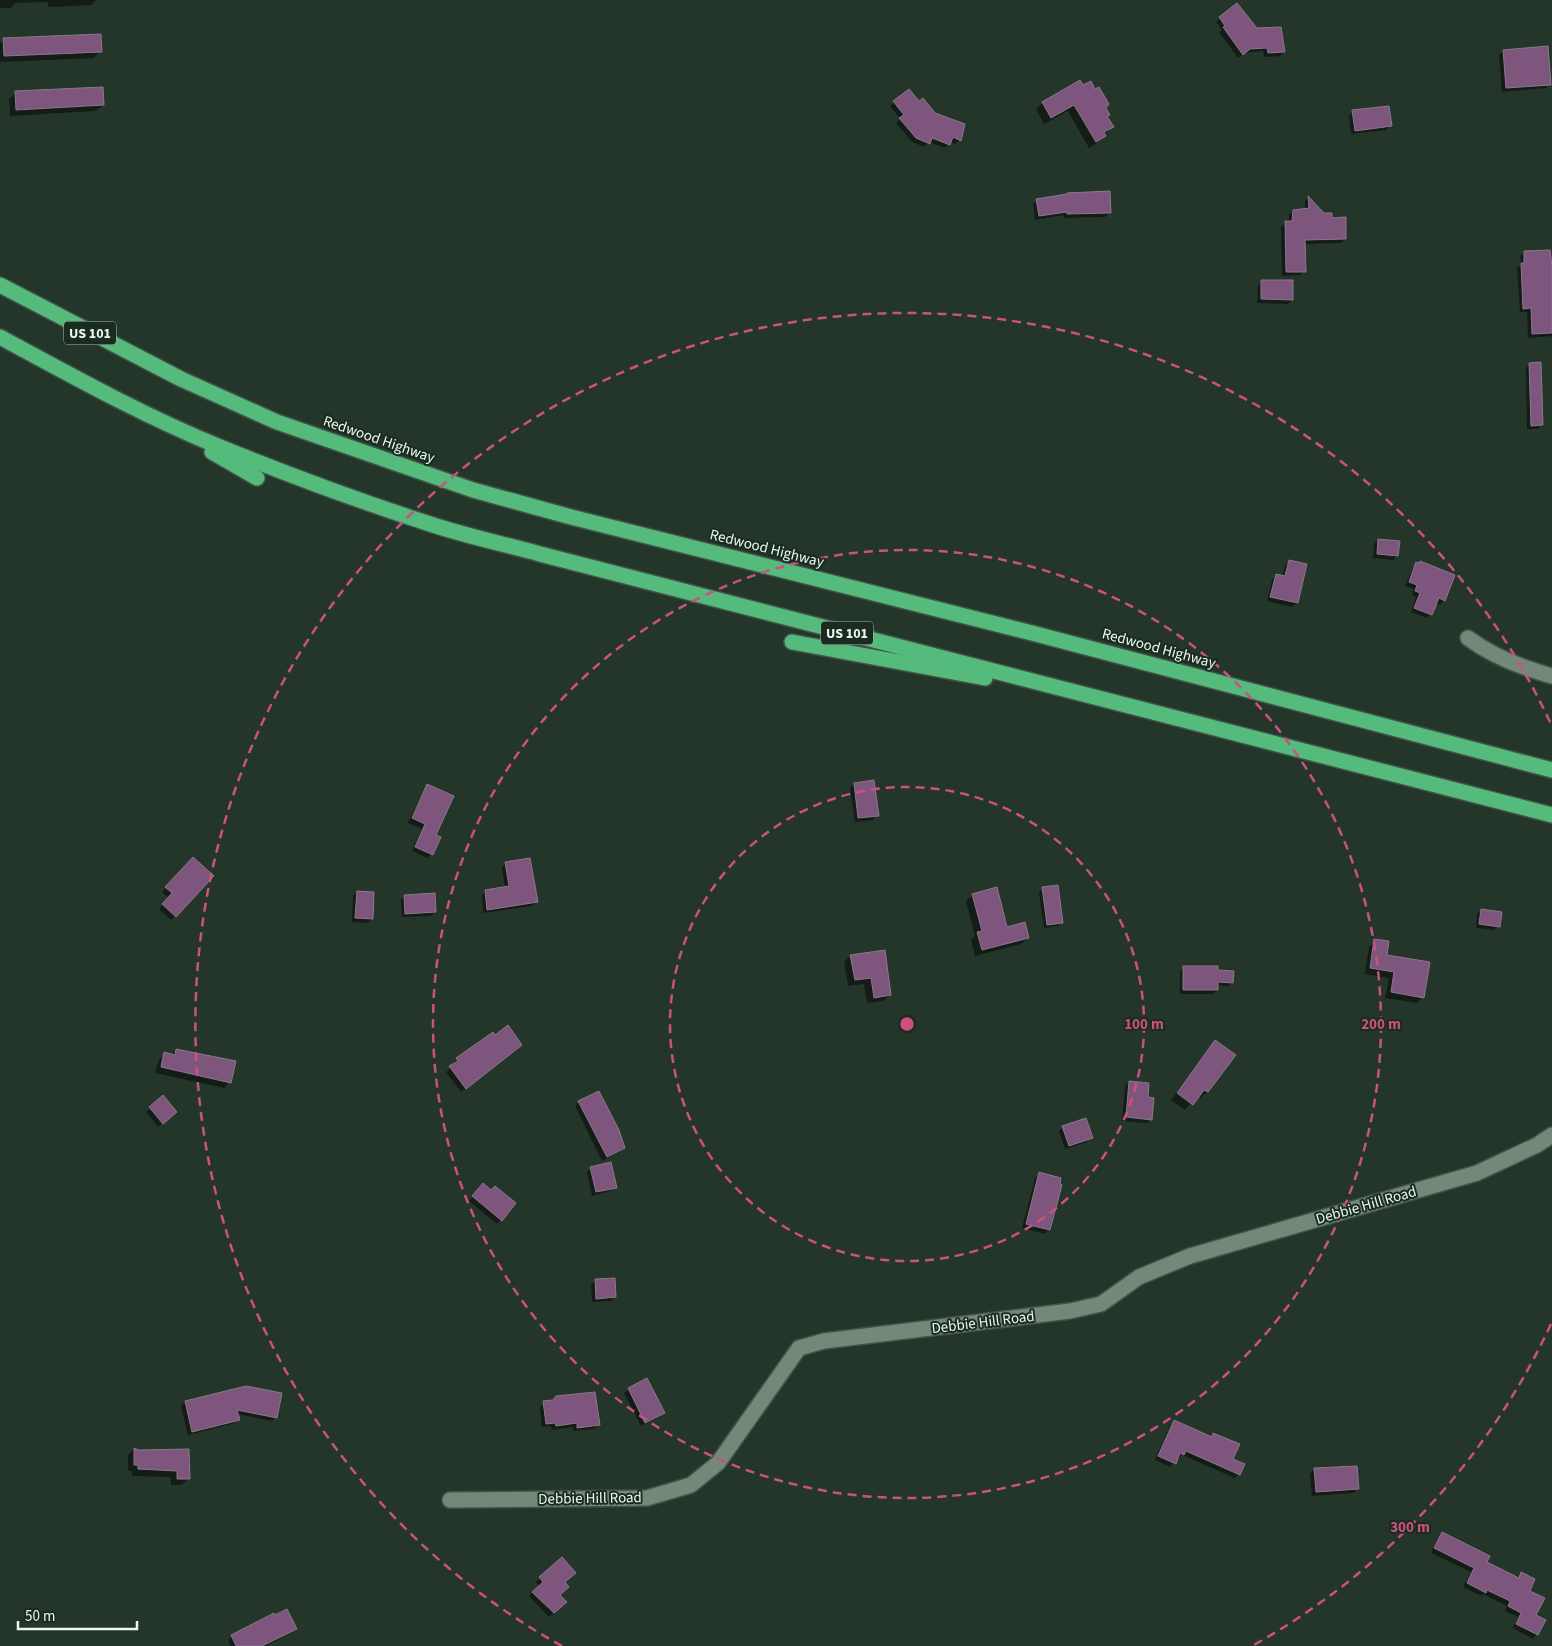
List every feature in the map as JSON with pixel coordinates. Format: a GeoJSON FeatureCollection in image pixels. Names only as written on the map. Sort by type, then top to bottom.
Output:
{"type":"FeatureCollection","features":[{"type":"Feature","properties":{"kind":"highway","name":"Redwood Highway"},"geometry":{"type":"LineString","coordinates":[[0,285],[182,379],[277,422],[473,490],[590,522],[1032,633],[1552,770]]}},
{"type":"Feature","properties":{"kind":"highway","name":"US 101"},"geometry":{"type":"LineString","coordinates":[[0,337],[61,370],[219,447],[317,485],[432,525],[1552,815]]}},
{"type":"Feature","properties":{"kind":"highway"},"geometry":{"type":"LineString","coordinates":[[153,416],[257,478]]}},
{"type":"Feature","properties":{"kind":"highway"},"geometry":{"type":"LineString","coordinates":[[792,642],[1130,706]]}},
{"type":"Feature","properties":{"kind":"street"},"geometry":{"type":"LineString","coordinates":[[1468,638],[1483,650],[1535,672],[1552,676]]}},
{"type":"Feature","properties":{"kind":"street","name":"Debbie Hill Road"},"geometry":{"type":"LineString","coordinates":[[450,1500],[647,1498],[690,1485],[718,1463],[799,1348],[824,1341],[1070,1311],[1101,1304],[1139,1277],[1190,1256],[1477,1173],[1537,1145],[1552,1135]]}},
{"type":"Feature","properties":{"kind":"building"},"geometry":{"type":"Polygon","coordinates":[[[1237,3],[1257,28],[1281,27],[1285,52],[1268,53],[1267,48],[1250,49],[1243,55],[1223,27],[1225,26],[1219,17],[1237,3]]]}},
{"type":"Feature","properties":{"kind":"building"},"geometry":{"type":"Polygon","coordinates":[[[101,34],[102,52],[4,56],[3,38],[101,34]]]}},
{"type":"Feature","properties":{"kind":"building"},"geometry":{"type":"Polygon","coordinates":[[[1548,46],[1551,85],[1506,88],[1503,50],[1548,46]]]}},
{"type":"Feature","properties":{"kind":"building"},"geometry":{"type":"Polygon","coordinates":[[[1080,80],[1083,85],[1091,81],[1095,89],[1099,87],[1109,104],[1106,108],[1110,115],[1107,116],[1114,127],[1104,132],[1106,136],[1096,142],[1074,105],[1051,118],[1042,102],[1080,80]]]}},
{"type":"Feature","properties":{"kind":"building"},"geometry":{"type":"Polygon","coordinates":[[[103,87],[104,105],[16,110],[15,91],[103,87]]]}},
{"type":"Feature","properties":{"kind":"building"},"geometry":{"type":"Polygon","coordinates":[[[909,89],[919,101],[923,98],[935,113],[965,124],[961,141],[953,137],[950,145],[932,138],[930,144],[916,138],[899,118],[904,115],[893,101],[909,89]]]}},
{"type":"Feature","properties":{"kind":"building"},"geometry":{"type":"Polygon","coordinates":[[[1389,106],[1392,126],[1355,131],[1352,110],[1389,106]]]}},
{"type":"Feature","properties":{"kind":"building"},"geometry":{"type":"Polygon","coordinates":[[[1110,191],[1111,213],[1067,214],[1067,212],[1039,216],[1036,199],[1067,193],[1110,191]]]}},
{"type":"Feature","properties":{"kind":"building"},"geometry":{"type":"Polygon","coordinates":[[[1308,196],[1324,213],[1332,213],[1332,218],[1346,217],[1346,239],[1305,240],[1306,272],[1286,272],[1285,221],[1292,221],[1293,210],[1309,208],[1308,196]]]}},
{"type":"Feature","properties":{"kind":"building"},"geometry":{"type":"Polygon","coordinates":[[[1550,250],[1552,266],[1552,333],[1532,334],[1531,308],[1523,309],[1521,263],[1524,263],[1524,251],[1550,250]]]}},
{"type":"Feature","properties":{"kind":"building"},"geometry":{"type":"Polygon","coordinates":[[[1261,280],[1293,280],[1293,300],[1261,299],[1261,280]]]}},
{"type":"Feature","properties":{"kind":"building"},"geometry":{"type":"Polygon","coordinates":[[[1541,362],[1543,425],[1531,426],[1529,363],[1541,362]]]}},
{"type":"Feature","properties":{"kind":"building"},"geometry":{"type":"Polygon","coordinates":[[[1378,539],[1400,541],[1398,556],[1377,554],[1378,539]]]}},
{"type":"Feature","properties":{"kind":"building"},"geometry":{"type":"Polygon","coordinates":[[[1289,560],[1307,564],[1298,603],[1270,597],[1276,574],[1285,576],[1289,560]]]}},
{"type":"Feature","properties":{"kind":"building"},"geometry":{"type":"Polygon","coordinates":[[[1420,561],[1455,575],[1445,601],[1439,598],[1432,615],[1414,608],[1420,593],[1415,591],[1417,585],[1409,582],[1416,562],[1419,563],[1420,561]]]}},
{"type":"Feature","properties":{"kind":"building"},"geometry":{"type":"Polygon","coordinates":[[[874,780],[879,816],[858,818],[854,783],[874,780]]]}},
{"type":"Feature","properties":{"kind":"building"},"geometry":{"type":"Polygon","coordinates":[[[427,784],[454,796],[436,835],[441,837],[433,855],[415,847],[425,824],[412,818],[427,784]]]}},
{"type":"Feature","properties":{"kind":"building"},"geometry":{"type":"Polygon","coordinates":[[[193,857],[214,876],[176,917],[162,904],[172,893],[165,887],[193,857]]]}},
{"type":"Feature","properties":{"kind":"building"},"geometry":{"type":"Polygon","coordinates":[[[530,858],[538,902],[487,910],[485,890],[509,886],[505,862],[530,858]]]}},
{"type":"Feature","properties":{"kind":"building"},"geometry":{"type":"Polygon","coordinates":[[[1058,885],[1063,923],[1047,925],[1042,887],[1058,885]]]}},
{"type":"Feature","properties":{"kind":"building"},"geometry":{"type":"Polygon","coordinates":[[[997,887],[1007,927],[1025,922],[1029,938],[982,950],[977,932],[982,931],[972,894],[997,887]]]}},
{"type":"Feature","properties":{"kind":"building"},"geometry":{"type":"Polygon","coordinates":[[[357,891],[374,892],[373,919],[355,918],[357,891]]]}},
{"type":"Feature","properties":{"kind":"building"},"geometry":{"type":"Polygon","coordinates":[[[435,893],[436,912],[405,914],[404,895],[435,893]]]}},
{"type":"Feature","properties":{"kind":"building"},"geometry":{"type":"Polygon","coordinates":[[[1481,909],[1502,912],[1500,927],[1479,924],[1481,909]]]}},
{"type":"Feature","properties":{"kind":"building"},"geometry":{"type":"Polygon","coordinates":[[[1374,939],[1389,941],[1387,955],[1430,962],[1424,998],[1391,992],[1394,972],[1370,968],[1374,939]]]}},
{"type":"Feature","properties":{"kind":"building"},"geometry":{"type":"Polygon","coordinates":[[[885,950],[891,995],[874,998],[871,978],[855,980],[850,955],[885,950]]]}},
{"type":"Feature","properties":{"kind":"building"},"geometry":{"type":"Polygon","coordinates":[[[1183,966],[1218,966],[1218,970],[1234,971],[1233,983],[1218,982],[1218,990],[1183,990],[1183,966]]]}},
{"type":"Feature","properties":{"kind":"building"},"geometry":{"type":"Polygon","coordinates":[[[508,1025],[522,1045],[466,1089],[449,1066],[458,1061],[456,1058],[493,1032],[495,1035],[508,1025]]]}},
{"type":"Feature","properties":{"kind":"building"},"geometry":{"type":"Polygon","coordinates":[[[1215,1040],[1236,1055],[1208,1092],[1204,1090],[1193,1105],[1177,1093],[1215,1040]]]}},
{"type":"Feature","properties":{"kind":"building"},"geometry":{"type":"Polygon","coordinates":[[[176,1049],[236,1061],[231,1083],[161,1067],[164,1052],[175,1055],[176,1049]]]}},
{"type":"Feature","properties":{"kind":"building"},"geometry":{"type":"Polygon","coordinates":[[[1129,1081],[1149,1083],[1148,1097],[1154,1098],[1152,1120],[1126,1117],[1129,1081]]]}},
{"type":"Feature","properties":{"kind":"building"},"geometry":{"type":"Polygon","coordinates":[[[599,1091],[619,1130],[625,1148],[607,1157],[578,1101],[599,1091]]]}},
{"type":"Feature","properties":{"kind":"building"},"geometry":{"type":"Polygon","coordinates":[[[163,1095],[177,1112],[163,1124],[149,1107],[163,1095]]]}},
{"type":"Feature","properties":{"kind":"building"},"geometry":{"type":"Polygon","coordinates":[[[1086,1118],[1093,1138],[1069,1146],[1062,1126],[1086,1118]]]}},
{"type":"Feature","properties":{"kind":"building"},"geometry":{"type":"Polygon","coordinates":[[[611,1162],[617,1188],[596,1192],[590,1167],[611,1162]]]}},
{"type":"Feature","properties":{"kind":"building"},"geometry":{"type":"Polygon","coordinates":[[[1039,1172],[1061,1178],[1060,1184],[1062,1185],[1050,1230],[1026,1224],[1039,1172]]]}},
{"type":"Feature","properties":{"kind":"building"},"geometry":{"type":"Polygon","coordinates":[[[483,1183],[491,1190],[495,1186],[516,1203],[502,1221],[472,1196],[483,1183]]]}},
{"type":"Feature","properties":{"kind":"building"},"geometry":{"type":"Polygon","coordinates":[[[615,1278],[616,1297],[596,1299],[595,1279],[615,1278]]]}},
{"type":"Feature","properties":{"kind":"building"},"geometry":{"type":"Polygon","coordinates":[[[647,1378],[665,1413],[645,1423],[628,1388],[647,1378]]]}},
{"type":"Feature","properties":{"kind":"building"},"geometry":{"type":"Polygon","coordinates":[[[246,1386],[282,1393],[277,1418],[237,1410],[240,1420],[192,1432],[185,1401],[246,1386]]]}},
{"type":"Feature","properties":{"kind":"building"},"geometry":{"type":"Polygon","coordinates":[[[595,1392],[600,1425],[577,1428],[577,1423],[556,1426],[555,1423],[546,1424],[543,1401],[553,1400],[556,1396],[595,1392]]]}},
{"type":"Feature","properties":{"kind":"building"},"geometry":{"type":"Polygon","coordinates":[[[1174,1420],[1212,1437],[1213,1433],[1240,1444],[1233,1459],[1245,1464],[1240,1475],[1186,1451],[1184,1455],[1180,1453],[1176,1464],[1158,1456],[1174,1420]]]}},
{"type":"Feature","properties":{"kind":"building"},"geometry":{"type":"Polygon","coordinates":[[[134,1448],[139,1450],[189,1449],[190,1479],[177,1479],[177,1471],[138,1469],[138,1465],[134,1465],[134,1448]]]}},
{"type":"Feature","properties":{"kind":"building"},"geometry":{"type":"Polygon","coordinates":[[[1357,1466],[1359,1489],[1316,1492],[1314,1468],[1357,1466]]]}},
{"type":"Feature","properties":{"kind":"building"},"geometry":{"type":"Polygon","coordinates":[[[1442,1532],[1490,1556],[1487,1562],[1519,1578],[1521,1572],[1535,1579],[1530,1591],[1545,1598],[1536,1615],[1546,1620],[1538,1635],[1516,1624],[1521,1613],[1508,1606],[1510,1601],[1487,1590],[1486,1593],[1467,1583],[1474,1568],[1434,1548],[1442,1532]]]}},
{"type":"Feature","properties":{"kind":"building"},"geometry":{"type":"Polygon","coordinates":[[[562,1557],[576,1573],[565,1582],[569,1587],[560,1595],[567,1602],[554,1613],[532,1592],[543,1582],[539,1577],[562,1557]]]}},
{"type":"Feature","properties":{"kind":"building"},"geometry":{"type":"Polygon","coordinates":[[[287,1609],[297,1629],[262,1646],[236,1646],[231,1635],[274,1613],[275,1615],[287,1609]]]}}]}
